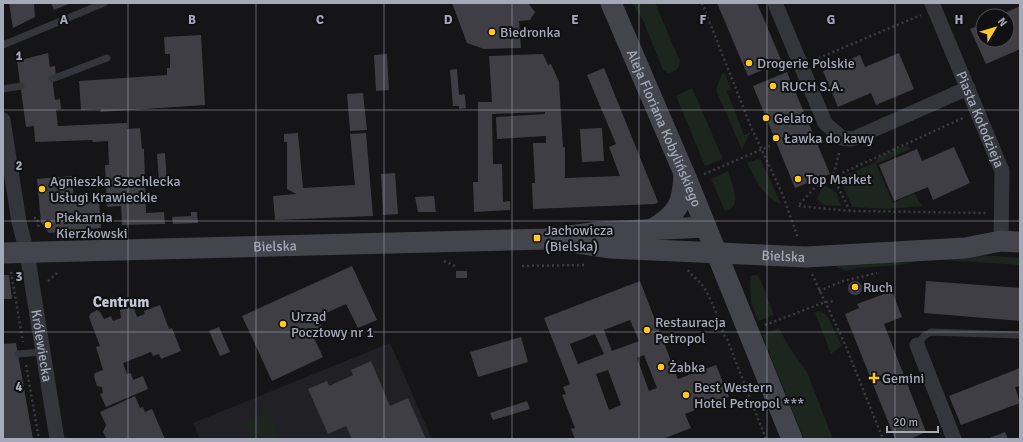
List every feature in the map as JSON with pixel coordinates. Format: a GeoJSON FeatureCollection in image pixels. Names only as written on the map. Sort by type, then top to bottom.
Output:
{"type":"FeatureCollection","features":[{"type":"Feature","properties":{"kind":"street","name":"Aleja Floriana Kobylińskiego"},"geometry":{"type":"LineString","coordinates":[[611,3],[684,172],[792,439]]}},
{"type":"Feature","properties":{"kind":"street"},"geometry":{"type":"LineString","coordinates":[[775,3],[826,123],[842,138],[855,138],[968,88]]}},
{"type":"Feature","properties":{"kind":"street","name":"Piasta Kołodzieja"},"geometry":{"type":"LineString","coordinates":[[934,6],[1002,170],[1000,214],[1010,242]]}},
{"type":"Feature","properties":{"kind":"street","name":"Królewiecka"},"geometry":{"type":"LineString","coordinates":[[3,120],[19,222],[27,253],[57,439]]}},
{"type":"Feature","properties":{"kind":"street"},"geometry":{"type":"LineString","coordinates":[[651,230],[670,218],[678,209],[684,191],[684,172]]}},
{"type":"Feature","properties":{"kind":"street","name":"Bielska"},"geometry":{"type":"LineString","coordinates":[[3,253],[546,239],[600,232],[706,227]]}},
{"type":"Feature","properties":{"kind":"street","name":"Bielska"},"geometry":{"type":"LineString","coordinates":[[546,239],[609,248],[775,254],[806,257],[965,248],[1010,242]]}},
{"type":"Feature","properties":{"kind":"street"},"geometry":{"type":"LineString","coordinates":[[917,345],[954,439]]}},
{"type":"Feature","properties":{"kind":"lane"},"geometry":{"type":"LineString","coordinates":[[3,45],[104,3]]}},
{"type":"Feature","properties":{"kind":"lane"},"geometry":{"type":"LineString","coordinates":[[52,79],[107,58]]}},
{"type":"Feature","properties":{"kind":"lane"},"geometry":{"type":"LineString","coordinates":[[3,89],[21,86]]}},
{"type":"Feature","properties":{"kind":"lane"},"geometry":{"type":"LineString","coordinates":[[917,345],[924,336],[931,332],[1020,335]]}},
{"type":"Feature","properties":{"kind":"lane"},"geometry":{"type":"LineString","coordinates":[[18,354],[42,352]]}},
{"type":"Feature","properties":{"kind":"path"},"geometry":{"type":"LineString","coordinates":[[702,3],[751,127],[782,193],[819,291],[844,342],[883,439]]}},
{"type":"Feature","properties":{"kind":"path"},"geometry":{"type":"LineString","coordinates":[[801,65],[934,6]]}},
{"type":"Feature","properties":{"kind":"path"},"geometry":{"type":"LineString","coordinates":[[978,111],[818,184],[798,206],[850,211],[1000,214]]}},
{"type":"Feature","properties":{"kind":"path"},"geometry":{"type":"LineString","coordinates":[[842,138],[833,177],[850,211]]}},
{"type":"Feature","properties":{"kind":"path"},"geometry":{"type":"LineString","coordinates":[[819,291],[843,281],[880,272]]}},
{"type":"Feature","properties":{"kind":"shaded area"},"geometry":{"type":"Polygon","coordinates":[[[632,3],[655,3],[680,61],[678,68],[675,71],[668,73],[663,70],[643,20],[632,3]]]}},
{"type":"Feature","properties":{"kind":"shaded area"},"geometry":{"type":"Polygon","coordinates":[[[725,73],[731,89],[727,91],[744,135],[750,133],[742,150],[716,90],[722,74],[725,73]]]}},
{"type":"Feature","properties":{"kind":"shaded area"},"geometry":{"type":"Polygon","coordinates":[[[692,88],[723,159],[705,166],[676,96],[692,88]]]}},
{"type":"Feature","properties":{"kind":"shaded area"},"geometry":{"type":"Polygon","coordinates":[[[907,145],[910,149],[876,164],[893,203],[914,193],[922,206],[888,209],[852,207],[842,183],[843,176],[876,162],[878,157],[907,145]]]}},
{"type":"Feature","properties":{"kind":"shaded area"},"geometry":{"type":"Polygon","coordinates":[[[758,159],[761,160],[781,204],[769,197],[764,192],[747,163],[758,159]]]}},
{"type":"Feature","properties":{"kind":"shaded area"},"geometry":{"type":"Polygon","coordinates":[[[728,171],[735,194],[735,200],[731,209],[725,211],[711,179],[728,171]]]}},
{"type":"Feature","properties":{"kind":"shaded area"},"geometry":{"type":"Polygon","coordinates":[[[826,186],[837,193],[841,206],[824,205],[817,199],[823,187],[826,186]]]}},
{"type":"Feature","properties":{"kind":"shaded area"},"geometry":{"type":"Polygon","coordinates":[[[979,255],[1020,258],[1020,265],[927,259],[901,265],[857,268],[846,271],[835,266],[840,264],[979,255]]]}},
{"type":"Feature","properties":{"kind":"shaded area"},"geometry":{"type":"Polygon","coordinates":[[[757,275],[760,279],[774,315],[758,321],[751,303],[750,277],[757,275]]]}},
{"type":"Feature","properties":{"kind":"shaded area"},"geometry":{"type":"Polygon","coordinates":[[[819,311],[827,315],[842,346],[831,354],[815,313],[819,311]]]}},
{"type":"Feature","properties":{"kind":"shaded area"},"geometry":{"type":"Polygon","coordinates":[[[779,328],[788,345],[807,372],[833,439],[804,439],[762,335],[779,328]]]}},
{"type":"Feature","properties":{"kind":"shaded area"},"geometry":{"type":"Polygon","coordinates":[[[390,343],[432,439],[200,439],[193,423],[390,343]]]}},
{"type":"Feature","properties":{"kind":"shaded area"},"geometry":{"type":"Polygon","coordinates":[[[268,411],[280,439],[253,439],[245,422],[268,411]]]}},
{"type":"Feature","properties":{"kind":"building"},"geometry":{"type":"Polygon","coordinates":[[[9,3],[34,3],[35,17],[13,28],[9,3]]]}},
{"type":"Feature","properties":{"kind":"building"},"geometry":{"type":"Polygon","coordinates":[[[51,3],[71,3],[54,10],[51,3]]]}},
{"type":"Feature","properties":{"kind":"building","name":"Biedronka"},"geometry":{"type":"Polygon","coordinates":[[[452,3],[528,3],[535,12],[530,20],[519,21],[521,48],[484,49],[467,43],[452,3]]]}},
{"type":"Feature","properties":{"kind":"building"},"geometry":{"type":"Polygon","coordinates":[[[717,3],[757,3],[782,62],[748,76],[717,3]]]}},
{"type":"Feature","properties":{"kind":"building"},"geometry":{"type":"Polygon","coordinates":[[[1020,6],[1020,49],[986,64],[979,48],[1015,48],[1015,8],[1020,6]]]}},
{"type":"Feature","properties":{"kind":"building"},"geometry":{"type":"Polygon","coordinates":[[[975,27],[975,40],[970,29],[975,27]]]}},
{"type":"Feature","properties":{"kind":"building"},"geometry":{"type":"Polygon","coordinates":[[[201,35],[205,105],[100,112],[101,109],[81,110],[79,81],[167,75],[167,68],[170,68],[170,54],[165,54],[164,37],[201,35]]]}},
{"type":"Feature","properties":{"kind":"building"},"geometry":{"type":"Polygon","coordinates":[[[48,53],[50,67],[55,66],[56,77],[52,77],[55,100],[60,99],[61,109],[56,110],[58,126],[127,123],[127,129],[140,128],[142,149],[144,149],[146,213],[164,212],[165,224],[122,225],[121,206],[107,207],[105,165],[109,165],[108,141],[93,142],[92,140],[35,142],[34,126],[26,127],[17,61],[48,53]]]}},
{"type":"Feature","properties":{"kind":"building"},"geometry":{"type":"Polygon","coordinates":[[[899,53],[914,89],[876,105],[871,93],[838,107],[823,71],[860,55],[865,67],[899,53]]]}},
{"type":"Feature","properties":{"kind":"building"},"geometry":{"type":"Polygon","coordinates":[[[387,54],[389,90],[376,91],[374,55],[387,54]]]}},
{"type":"Feature","properties":{"kind":"building"},"geometry":{"type":"Polygon","coordinates":[[[543,54],[548,65],[551,64],[559,82],[563,147],[565,147],[565,178],[620,176],[609,147],[616,144],[587,75],[604,68],[658,202],[655,204],[533,209],[532,183],[535,183],[533,143],[546,143],[546,136],[497,139],[496,117],[545,114],[545,112],[492,114],[493,164],[502,164],[503,202],[510,201],[510,210],[474,212],[473,182],[478,182],[478,102],[492,102],[489,56],[543,54]]]}},
{"type":"Feature","properties":{"kind":"building"},"geometry":{"type":"Polygon","coordinates":[[[457,69],[459,95],[464,94],[466,108],[459,109],[459,106],[453,106],[450,70],[457,69]]]}},
{"type":"Feature","properties":{"kind":"building"},"geometry":{"type":"Polygon","coordinates":[[[787,72],[830,174],[795,188],[753,86],[787,72]]]}},
{"type":"Feature","properties":{"kind":"building"},"geometry":{"type":"Polygon","coordinates":[[[363,93],[367,130],[350,131],[347,94],[363,93]]]}},
{"type":"Feature","properties":{"kind":"building"},"geometry":{"type":"Polygon","coordinates":[[[602,128],[604,161],[582,162],[580,129],[602,128]]]}},
{"type":"Feature","properties":{"kind":"building"},"geometry":{"type":"Polygon","coordinates":[[[298,133],[303,188],[355,185],[350,134],[366,133],[373,216],[275,220],[273,196],[296,194],[287,189],[287,142],[284,142],[284,134],[298,133]]]}},
{"type":"Feature","properties":{"kind":"building"},"geometry":{"type":"Polygon","coordinates":[[[954,147],[970,183],[933,200],[928,187],[894,201],[879,165],[917,149],[922,161],[954,147]]]}},
{"type":"Feature","properties":{"kind":"building"},"geometry":{"type":"Polygon","coordinates":[[[165,153],[167,182],[159,182],[157,154],[165,153]]]}},
{"type":"Feature","properties":{"kind":"building"},"geometry":{"type":"Polygon","coordinates":[[[395,173],[398,214],[383,215],[381,174],[395,173]]]}},
{"type":"Feature","properties":{"kind":"building"},"geometry":{"type":"Polygon","coordinates":[[[72,176],[74,203],[99,201],[101,228],[49,233],[41,223],[37,179],[72,176]]]}},
{"type":"Feature","properties":{"kind":"building"},"geometry":{"type":"Polygon","coordinates":[[[434,196],[436,212],[418,212],[415,197],[434,196]]]}},
{"type":"Feature","properties":{"kind":"building"},"geometry":{"type":"Polygon","coordinates":[[[191,212],[197,212],[198,223],[173,224],[172,217],[191,216],[191,212]]]}},
{"type":"Feature","properties":{"kind":"building","name":"Urząd Pocztowy nr 1"},"geometry":{"type":"Polygon","coordinates":[[[352,266],[377,320],[358,328],[346,304],[317,317],[324,331],[313,336],[323,357],[272,381],[242,316],[352,266]]]}},
{"type":"Feature","properties":{"kind":"building"},"geometry":{"type":"Polygon","coordinates":[[[456,271],[467,271],[467,278],[456,278],[456,271]]]}},
{"type":"Feature","properties":{"kind":"building"},"geometry":{"type":"Polygon","coordinates":[[[3,275],[9,275],[12,299],[3,299],[3,275]]]}},
{"type":"Feature","properties":{"kind":"building"},"geometry":{"type":"Polygon","coordinates":[[[640,281],[678,379],[716,365],[729,397],[685,414],[691,428],[663,439],[575,439],[571,429],[575,428],[562,395],[566,394],[563,387],[570,384],[544,318],[640,281]],[[630,320],[604,330],[612,351],[639,341],[630,320]],[[595,334],[570,344],[578,364],[604,354],[595,334]],[[644,355],[637,358],[649,391],[657,388],[644,355]],[[608,370],[596,374],[609,410],[621,405],[608,370]]]}},
{"type":"Feature","properties":{"kind":"building","name":"Ruch"},"geometry":{"type":"Polygon","coordinates":[[[852,281],[858,281],[862,285],[862,291],[858,295],[852,295],[848,291],[848,285],[852,281]]]}},
{"type":"Feature","properties":{"kind":"building"},"geometry":{"type":"Polygon","coordinates":[[[926,281],[1020,288],[1020,321],[924,313],[926,281]]]}},
{"type":"Feature","properties":{"kind":"building"},"geometry":{"type":"Polygon","coordinates":[[[892,291],[902,317],[884,324],[926,432],[910,439],[895,439],[845,314],[859,308],[857,304],[892,291]]]}},
{"type":"Feature","properties":{"kind":"building"},"geometry":{"type":"Polygon","coordinates":[[[160,305],[169,329],[172,328],[181,351],[161,359],[159,354],[153,356],[151,352],[123,363],[127,374],[131,373],[133,380],[143,376],[148,389],[106,407],[100,394],[103,393],[102,387],[97,386],[94,376],[95,373],[103,370],[96,347],[100,346],[89,317],[90,314],[97,310],[104,319],[111,316],[113,321],[121,318],[120,310],[130,306],[134,308],[137,317],[145,314],[144,311],[160,305]]]}},
{"type":"Feature","properties":{"kind":"building"},"geometry":{"type":"Polygon","coordinates":[[[219,327],[230,352],[220,356],[209,331],[219,327]]]}},
{"type":"Feature","properties":{"kind":"building"},"geometry":{"type":"Polygon","coordinates":[[[521,337],[528,362],[478,377],[470,352],[521,337]]]}},
{"type":"Feature","properties":{"kind":"building"},"geometry":{"type":"Polygon","coordinates":[[[16,343],[33,439],[3,439],[3,344],[16,343]]]}},
{"type":"Feature","properties":{"kind":"building"},"geometry":{"type":"Polygon","coordinates":[[[371,361],[390,406],[408,398],[426,439],[352,439],[346,426],[328,434],[308,389],[327,381],[329,386],[353,375],[351,370],[371,361]]]}},
{"type":"Feature","properties":{"kind":"building"},"geometry":{"type":"Polygon","coordinates":[[[1020,368],[1020,386],[1015,387],[1020,403],[961,425],[949,396],[1020,368]]]}},
{"type":"Feature","properties":{"kind":"building"},"geometry":{"type":"Polygon","coordinates":[[[135,396],[140,408],[143,407],[145,412],[152,409],[165,439],[107,439],[103,432],[106,425],[100,412],[135,396]]]}},
{"type":"Feature","properties":{"kind":"building"},"geometry":{"type":"Polygon","coordinates":[[[527,401],[530,409],[493,420],[490,413],[527,401]]]}},
{"type":"Feature","properties":{"kind":"building"},"geometry":{"type":"Polygon","coordinates":[[[1005,432],[1008,439],[987,439],[1005,432]]]}},
{"type":"Feature","properties":{"kind":"place","name":"Biedronka"},"geometry":{"type":"Point","coordinates":[492,32]}},
{"type":"Feature","properties":{"kind":"place","name":"Drogerie Polskie"},"geometry":{"type":"Point","coordinates":[749,63]}},
{"type":"Feature","properties":{"kind":"place","name":"RUCH S.A."},"geometry":{"type":"Point","coordinates":[773,86]}},
{"type":"Feature","properties":{"kind":"place","name":"Gelato"},"geometry":{"type":"Point","coordinates":[766,118]}},
{"type":"Feature","properties":{"kind":"place","name":"Ławka do kawy"},"geometry":{"type":"Point","coordinates":[776,138]}},
{"type":"Feature","properties":{"kind":"place","name":"Top Market"},"geometry":{"type":"Point","coordinates":[798,179]}},
{"type":"Feature","properties":{"kind":"place","name":"Agnieszka Szechlecka Usługi Krawieckie"},"geometry":{"type":"Point","coordinates":[42,189]}},
{"type":"Feature","properties":{"kind":"place","name":"Piekarnia Kierzkowski"},"geometry":{"type":"Point","coordinates":[48,225]}},
{"type":"Feature","properties":{"kind":"place","name":"Jachowicza (Bielska)"},"geometry":{"type":"Point","coordinates":[537,238]}},
{"type":"Feature","properties":{"kind":"place","name":"Ruch"},"geometry":{"type":"Point","coordinates":[855,287]}},
{"type":"Feature","properties":{"kind":"place","name":"Urząd Pocztowy nr 1"},"geometry":{"type":"Point","coordinates":[283,324]}},
{"type":"Feature","properties":{"kind":"place","name":"Restauracja Petropol"},"geometry":{"type":"Point","coordinates":[647,330]}},
{"type":"Feature","properties":{"kind":"place","name":"Żabka"},"geometry":{"type":"Point","coordinates":[661,367]}},
{"type":"Feature","properties":{"kind":"place","name":"Gemini"},"geometry":{"type":"Point","coordinates":[874,378]}},
{"type":"Feature","properties":{"kind":"place","name":"Best Western Hotel Petropol ***"},"geometry":{"type":"Point","coordinates":[686,395]}},
{"type":"Feature","properties":{"kind":"district","name":"Centrum"},"geometry":{"type":"Point","coordinates":[121,302]}}]}
